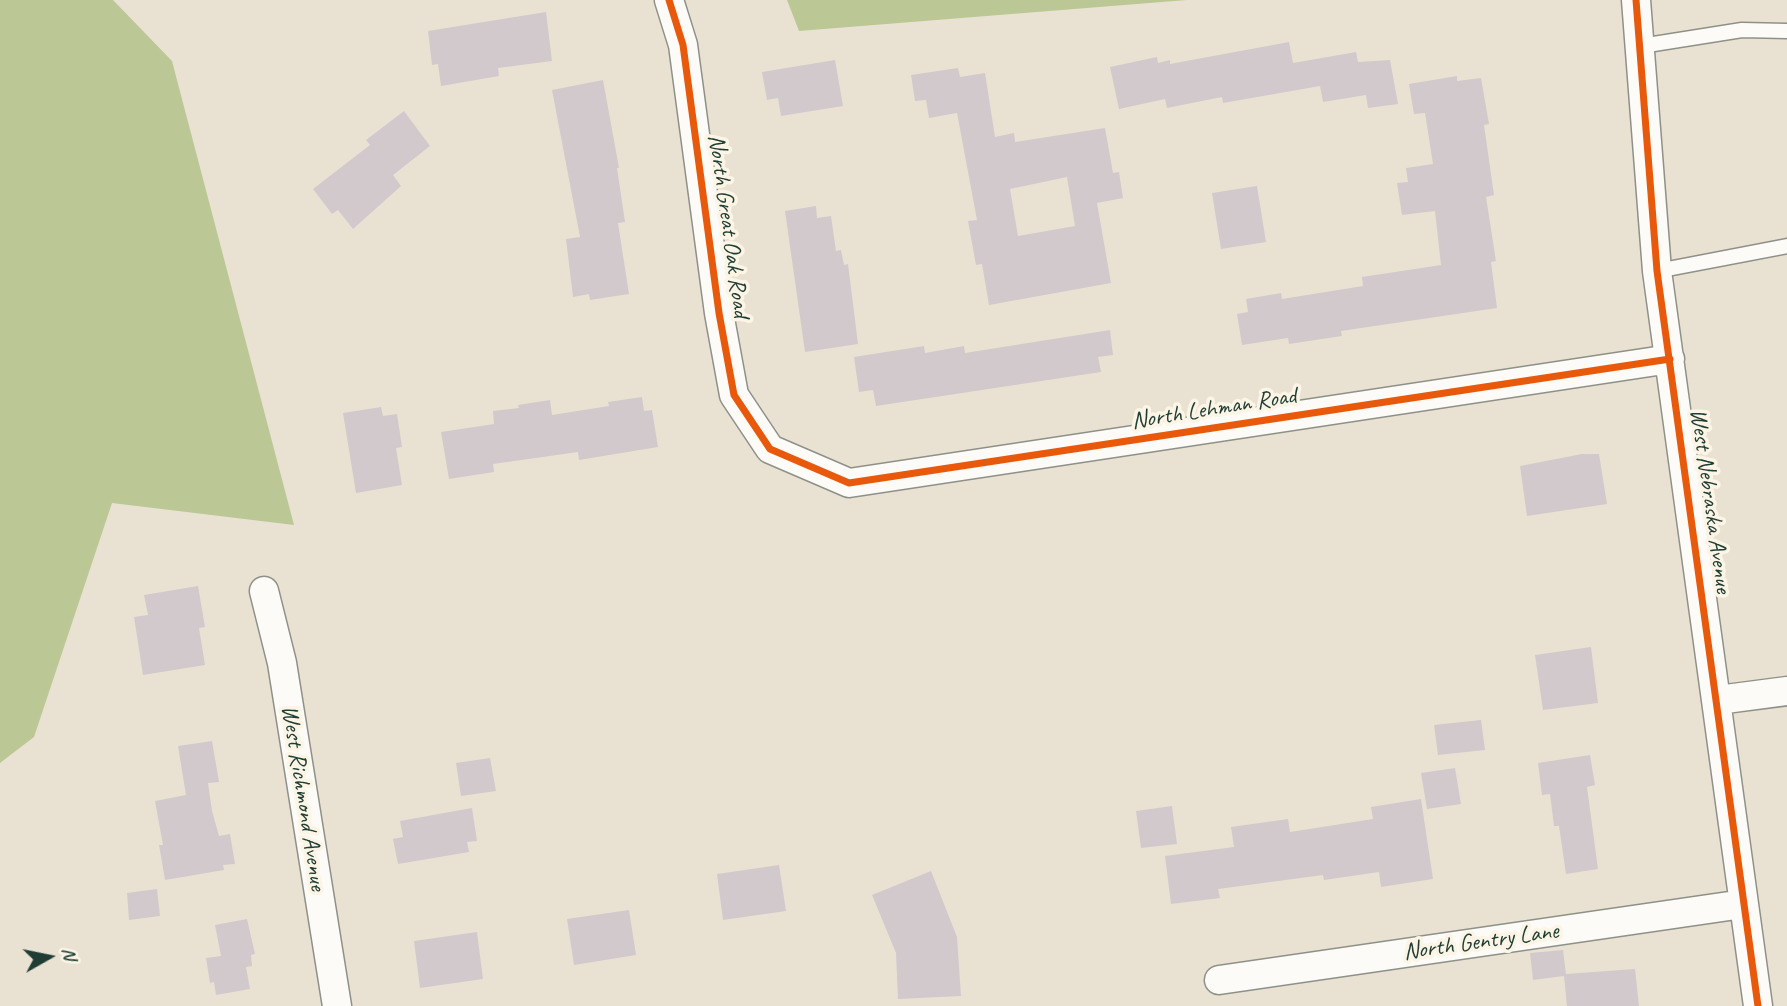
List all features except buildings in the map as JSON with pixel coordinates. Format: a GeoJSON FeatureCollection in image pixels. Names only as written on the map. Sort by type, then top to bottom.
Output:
{"type":"FeatureCollection","features":[{"type":"Feature","properties":{"kind":"street","name":"North Great Oak Road"},"geometry":{"type":"LineString","coordinates":[[670,0],[683,45],[719,313],[734,395],[770,449]]}},
{"type":"Feature","properties":{"kind":"street","name":"West Nebraska Avenue"},"geometry":{"type":"LineString","coordinates":[[1636,0],[1657,271],[1758,1006]]}},
{"type":"Feature","properties":{"kind":"street","name":"North Lehman Road"},"geometry":{"type":"LineString","coordinates":[[770,449],[849,483],[1670,359]]}},
{"type":"Feature","properties":{"kind":"street","name":"West Richmond Avenue"},"geometry":{"type":"LineString","coordinates":[[264,591],[282,663],[337,1006]]}},
{"type":"Feature","properties":{"kind":"street"},"geometry":{"type":"LineString","coordinates":[[1718,700],[1787,691]]}},
{"type":"Feature","properties":{"kind":"street","name":"North Gentry Lane"},"geometry":{"type":"LineString","coordinates":[[1219,980],[1743,905]]}},
{"type":"Feature","properties":{"kind":"lane"},"geometry":{"type":"LineString","coordinates":[[1641,46],[1742,30],[1787,32]]}},
{"type":"Feature","properties":{"kind":"lane"},"geometry":{"type":"LineString","coordinates":[[1657,271],[1787,246]]}},
{"type":"Feature","properties":{"kind":"green space"},"geometry":{"type":"Polygon","coordinates":[[[0,0],[113,0],[172,61],[294,525],[112,503],[34,737],[0,763],[0,0]]]}},
{"type":"Feature","properties":{"kind":"green space"},"geometry":{"type":"Polygon","coordinates":[[[787,0],[1187,0],[799,31],[787,0]]]}},
{"type":"Feature","properties":{"kind":"cycle path"},"geometry":{"type":"LineString","coordinates":[[669,0],[683,45],[719,313],[734,395],[770,449],[849,483],[1670,359]]}},
{"type":"Feature","properties":{"kind":"cycle path"},"geometry":{"type":"LineString","coordinates":[[1636,0],[1657,271],[1758,1006]]}}]}
